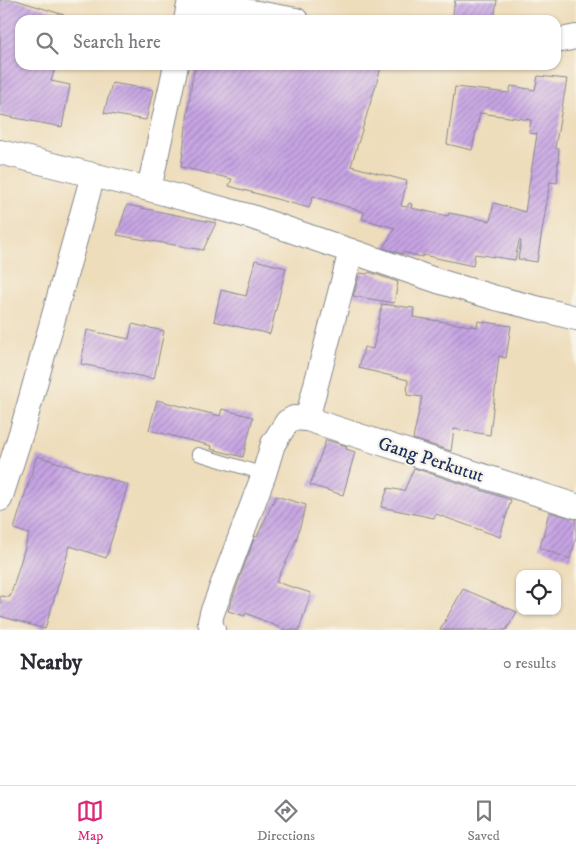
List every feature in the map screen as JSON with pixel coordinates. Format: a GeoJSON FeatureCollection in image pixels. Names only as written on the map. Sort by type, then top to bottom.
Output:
{"type":"FeatureCollection","features":[{"type":"Feature","properties":{"kind":"street"},"geometry":{"type":"LineString","coordinates":[[187,15],[190,0],[270,15]]}},
{"type":"Feature","properties":{"kind":"street"},"geometry":{"type":"LineString","coordinates":[[561,40],[576,37]]}},
{"type":"Feature","properties":{"kind":"street"},"geometry":{"type":"LineString","coordinates":[[149,189],[175,70]]}},
{"type":"Feature","properties":{"kind":"street"},"geometry":{"type":"LineString","coordinates":[[0,152],[252,217],[465,290],[576,318]]}},
{"type":"Feature","properties":{"kind":"street"},"geometry":{"type":"LineString","coordinates":[[0,499],[24,427],[93,175]]}},
{"type":"Feature","properties":{"kind":"street"},"geometry":{"type":"LineString","coordinates":[[212,630],[210,622],[212,613],[264,474],[273,444],[297,420],[350,251]]}},
{"type":"Feature","properties":{"kind":"street","name":"Gang Perkutut"},"geometry":{"type":"LineString","coordinates":[[297,420],[576,506]]}},
{"type":"Feature","properties":{"kind":"lane"},"geometry":{"type":"LineString","coordinates":[[198,454],[264,474]]}},
{"type":"Feature","properties":{"kind":"building"},"geometry":{"type":"Polygon","coordinates":[[[0,0],[16,0],[64,15],[15,15],[15,70],[54,70],[51,81],[70,85],[62,127],[0,115],[0,0]]]}},
{"type":"Feature","properties":{"kind":"building"},"geometry":{"type":"Polygon","coordinates":[[[455,0],[497,0],[495,15],[453,15],[455,0]]]}},
{"type":"Feature","properties":{"kind":"building"},"geometry":{"type":"Polygon","coordinates":[[[195,70],[380,70],[351,166],[407,181],[401,206],[407,207],[409,203],[412,204],[411,208],[448,216],[449,213],[490,221],[494,203],[525,212],[537,134],[529,133],[531,120],[480,113],[472,150],[447,144],[455,87],[509,93],[511,86],[535,90],[538,76],[567,79],[555,148],[559,149],[557,183],[550,182],[537,262],[518,259],[521,241],[519,241],[515,260],[475,254],[473,266],[423,255],[422,257],[403,252],[403,254],[383,248],[395,228],[362,219],[364,212],[313,196],[309,208],[229,186],[232,179],[181,167],[195,70]]]}},
{"type":"Feature","properties":{"kind":"building"},"geometry":{"type":"Polygon","coordinates":[[[112,83],[153,90],[146,120],[104,113],[112,83]]]}},
{"type":"Feature","properties":{"kind":"building"},"geometry":{"type":"Polygon","coordinates":[[[127,205],[216,223],[203,250],[117,235],[127,205]]]}},
{"type":"Feature","properties":{"kind":"building"},"geometry":{"type":"Polygon","coordinates":[[[255,260],[286,268],[270,334],[214,321],[221,290],[246,296],[255,260]]]}},
{"type":"Feature","properties":{"kind":"building"},"geometry":{"type":"Polygon","coordinates":[[[369,272],[398,282],[394,303],[353,296],[360,273],[367,274],[369,272]]]}},
{"type":"Feature","properties":{"kind":"building"},"geometry":{"type":"Polygon","coordinates":[[[382,304],[414,308],[413,317],[477,327],[478,321],[511,326],[506,358],[499,356],[490,435],[454,429],[451,451],[413,439],[422,397],[407,395],[408,380],[359,368],[364,347],[373,349],[382,304]]]}},
{"type":"Feature","properties":{"kind":"building"},"geometry":{"type":"Polygon","coordinates":[[[132,324],[164,331],[154,379],[81,364],[87,330],[129,339],[132,324]]]}},
{"type":"Feature","properties":{"kind":"building"},"geometry":{"type":"Polygon","coordinates":[[[157,400],[220,416],[222,409],[253,417],[243,457],[211,449],[212,446],[149,430],[157,400]]]}},
{"type":"Feature","properties":{"kind":"building"},"geometry":{"type":"Polygon","coordinates":[[[326,440],[347,446],[346,449],[355,452],[343,495],[310,485],[326,440]]]}},
{"type":"Feature","properties":{"kind":"building"},"geometry":{"type":"Polygon","coordinates":[[[37,456],[128,485],[106,558],[70,546],[45,629],[0,616],[0,596],[10,597],[29,534],[14,529],[37,456]]]}},
{"type":"Feature","properties":{"kind":"building"},"geometry":{"type":"Polygon","coordinates":[[[414,468],[511,500],[500,537],[436,514],[434,518],[381,507],[388,488],[404,491],[414,468]]]}},
{"type":"Feature","properties":{"kind":"building"},"geometry":{"type":"Polygon","coordinates":[[[276,496],[306,505],[295,544],[276,582],[311,593],[299,630],[285,630],[246,613],[245,616],[228,611],[255,536],[257,537],[276,496]]]}},
{"type":"Feature","properties":{"kind":"building"},"geometry":{"type":"Polygon","coordinates":[[[549,512],[576,519],[576,538],[570,559],[540,548],[549,512]]]}},
{"type":"Feature","properties":{"kind":"building"},"geometry":{"type":"Polygon","coordinates":[[[463,589],[516,612],[506,630],[440,630],[463,589]]]}}]}
